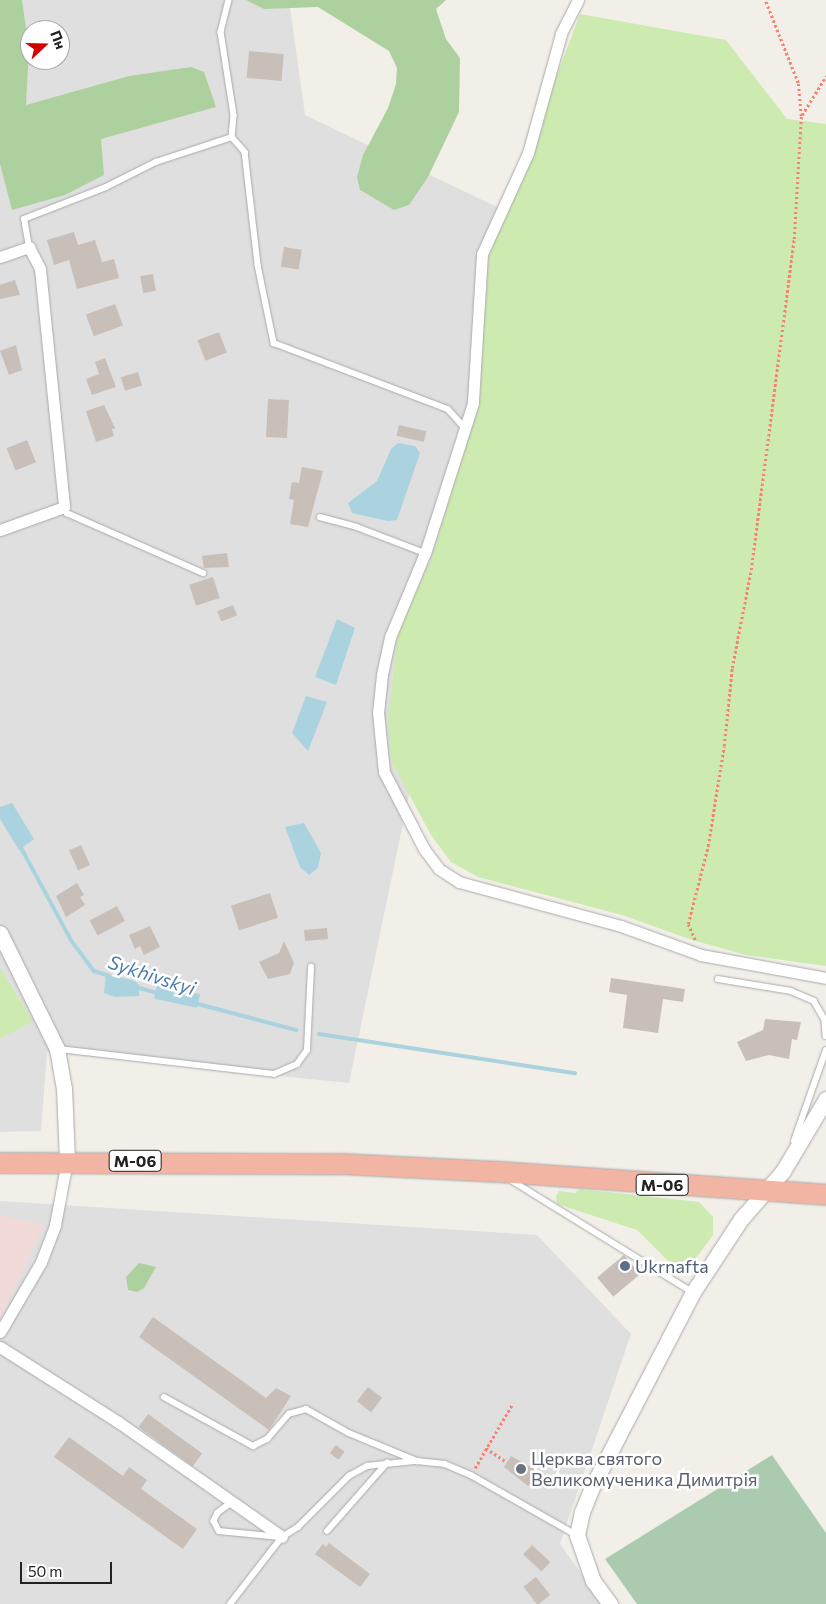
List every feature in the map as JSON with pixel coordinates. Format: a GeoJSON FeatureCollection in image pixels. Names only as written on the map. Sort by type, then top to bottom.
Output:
{"type":"FeatureCollection","features":[{"type":"Feature","properties":{"kind":"highway","name":"М-06"},"geometry":{"type":"LineString","coordinates":[[0,1163],[67,1161],[270,1161],[499,1172],[826,1195]]}},
{"type":"Feature","properties":{"kind":"street"},"geometry":{"type":"LineString","coordinates":[[578,0],[560,34],[528,153],[482,254],[473,403],[425,553],[390,637],[378,712],[384,772],[424,849],[439,869],[459,882],[621,926],[701,956],[826,978]]}},
{"type":"Feature","properties":{"kind":"street"},"geometry":{"type":"LineString","coordinates":[[0,257],[29,247],[40,269],[64,508],[0,530]]}},
{"type":"Feature","properties":{"kind":"street"},"geometry":{"type":"LineString","coordinates":[[0,933],[56,1049],[64,1088],[67,1161],[55,1225],[42,1262],[0,1332]]}},
{"type":"Feature","properties":{"kind":"street"},"geometry":{"type":"LineString","coordinates":[[610,1604],[593,1581],[577,1535],[582,1512],[594,1483],[693,1292],[741,1219],[783,1171],[826,1099]]}},
{"type":"Feature","properties":{"kind":"street"},"geometry":{"type":"LineString","coordinates":[[0,1347],[118,1422],[282,1537]]}},
{"type":"Feature","properties":{"kind":"lane"},"geometry":{"type":"LineString","coordinates":[[229,0],[221,32],[234,116],[232,137],[245,152],[258,264],[274,343],[448,409],[464,427]]}},
{"type":"Feature","properties":{"kind":"lane"},"geometry":{"type":"LineString","coordinates":[[29,247],[24,219],[106,187],[156,162],[232,137]]}},
{"type":"Feature","properties":{"kind":"lane"},"geometry":{"type":"LineString","coordinates":[[64,508],[67,513],[203,574]]}},
{"type":"Feature","properties":{"kind":"lane"},"geometry":{"type":"LineString","coordinates":[[320,517],[357,527],[425,553]]}},
{"type":"Feature","properties":{"kind":"lane"},"geometry":{"type":"LineString","coordinates":[[56,1049],[274,1074],[296,1064],[307,1050],[311,968]]}},
{"type":"Feature","properties":{"kind":"lane"},"geometry":{"type":"LineString","coordinates":[[718,979],[791,991],[814,1001],[825,1020],[826,1036]]}},
{"type":"Feature","properties":{"kind":"lane"},"geometry":{"type":"LineString","coordinates":[[783,1171],[826,1050]]}},
{"type":"Feature","properties":{"kind":"lane"},"geometry":{"type":"LineString","coordinates":[[499,1172],[693,1292]]}},
{"type":"Feature","properties":{"kind":"lane"},"geometry":{"type":"LineString","coordinates":[[164,1397],[253,1446],[266,1438],[289,1414],[306,1409],[348,1433],[416,1461]]}},
{"type":"Feature","properties":{"kind":"lane"},"geometry":{"type":"LineString","coordinates":[[230,1604],[282,1537],[298,1527],[348,1476],[367,1466],[416,1461],[445,1464],[471,1476],[577,1535]]}},
{"type":"Feature","properties":{"kind":"lane"},"geometry":{"type":"LineString","coordinates":[[327,1531],[387,1463]]}},
{"type":"Feature","properties":{"kind":"lane"},"geometry":{"type":"LineString","coordinates":[[233,1502],[218,1513],[214,1521],[219,1531],[282,1537]]}},
{"type":"Feature","properties":{"kind":"path"},"geometry":{"type":"LineString","coordinates":[[701,956],[688,924],[708,846],[724,746],[732,668],[751,570],[788,298],[802,116],[798,83],[765,0]]}},
{"type":"Feature","properties":{"kind":"path"},"geometry":{"type":"LineString","coordinates":[[802,116],[826,76]]}},
{"type":"Feature","properties":{"kind":"path"},"geometry":{"type":"LineString","coordinates":[[471,1476],[513,1403]]}},
{"type":"Feature","properties":{"kind":"path"},"geometry":{"type":"LineString","coordinates":[[486,1448],[507,1462]]}},
{"type":"Feature","properties":{"kind":"shaded area"},"geometry":{"type":"Polygon","coordinates":[[[0,0],[289,0],[305,115],[528,222],[349,1083],[47,1052],[41,1131],[0,1132],[0,0]]]}},
{"type":"Feature","properties":{"kind":"shaded area"},"geometry":{"type":"Polygon","coordinates":[[[0,1201],[537,1235],[631,1334],[560,1544],[603,1604],[0,1604],[0,1201]]]}},
{"type":"Feature","properties":{"kind":"shaded area"},"geometry":{"type":"Polygon","coordinates":[[[0,1215],[44,1225],[0,1319],[0,1215]]]}},
{"type":"Feature","properties":{"kind":"green space"},"geometry":{"type":"Polygon","coordinates":[[[0,0],[22,0],[25,20],[20,20],[20,70],[28,70],[26,105],[129,76],[191,67],[204,72],[216,107],[101,139],[104,175],[65,195],[12,210],[0,164],[0,0]]]}},
{"type":"Feature","properties":{"kind":"green space"},"geometry":{"type":"Polygon","coordinates":[[[246,0],[446,0],[436,9],[446,39],[460,58],[459,112],[428,177],[409,205],[394,210],[360,190],[357,177],[363,155],[388,108],[396,84],[397,68],[389,51],[318,7],[264,9],[246,0]]]}},
{"type":"Feature","properties":{"kind":"green space"},"geometry":{"type":"Polygon","coordinates":[[[580,14],[726,40],[787,119],[826,124],[826,966],[746,955],[692,940],[622,915],[478,877],[451,862],[431,835],[391,761],[388,719],[398,632],[433,555],[476,404],[490,253],[580,14]]]}},
{"type":"Feature","properties":{"kind":"green space"},"geometry":{"type":"Polygon","coordinates":[[[0,968],[33,1021],[0,1039],[0,968]]]}},
{"type":"Feature","properties":{"kind":"green space"},"geometry":{"type":"Polygon","coordinates":[[[580,1189],[699,1202],[713,1217],[713,1235],[693,1262],[685,1264],[669,1262],[637,1230],[557,1204],[556,1196],[559,1191],[575,1193],[580,1189]]]}},
{"type":"Feature","properties":{"kind":"green space"},"geometry":{"type":"Polygon","coordinates":[[[139,1263],[156,1267],[144,1288],[137,1292],[128,1290],[126,1277],[139,1263]]]}},
{"type":"Feature","properties":{"kind":"green space"},"geometry":{"type":"Polygon","coordinates":[[[772,1455],[826,1533],[826,1604],[637,1604],[605,1559],[772,1455]]]}},
{"type":"Feature","properties":{"kind":"water"},"geometry":{"type":"Polygon","coordinates":[[[398,443],[415,446],[420,453],[397,520],[388,521],[352,513],[348,503],[377,481],[391,449],[398,443]]]}},
{"type":"Feature","properties":{"kind":"water"},"geometry":{"type":"Polygon","coordinates":[[[337,619],[355,628],[336,685],[315,677],[337,619]]]}},
{"type":"Feature","properties":{"kind":"water"},"geometry":{"type":"Polygon","coordinates":[[[306,696],[327,702],[308,751],[292,733],[306,696]]]}},
{"type":"Feature","properties":{"kind":"water"},"geometry":{"type":"Polygon","coordinates":[[[12,803],[34,839],[19,850],[0,819],[0,807],[12,803]]]}},
{"type":"Feature","properties":{"kind":"water"},"geometry":{"type":"Polygon","coordinates":[[[304,823],[321,853],[318,868],[309,875],[300,867],[285,827],[304,823]]]}},
{"type":"Feature","properties":{"kind":"water"},"geometry":{"type":"Polygon","coordinates":[[[106,974],[135,981],[139,985],[139,996],[115,997],[104,993],[106,974]]]}},
{"type":"Feature","properties":{"kind":"water"},"geometry":{"type":"Polygon","coordinates":[[[157,985],[200,994],[197,1008],[154,999],[157,985]]]}},
{"type":"Feature","properties":{"kind":"building"},"geometry":{"type":"Polygon","coordinates":[[[249,51],[284,54],[282,81],[247,78],[249,51]]]}},
{"type":"Feature","properties":{"kind":"building"},"geometry":{"type":"Polygon","coordinates":[[[74,232],[78,245],[95,240],[102,262],[114,259],[119,278],[77,289],[69,260],[54,265],[47,240],[74,232]]]}},
{"type":"Feature","properties":{"kind":"building"},"geometry":{"type":"Polygon","coordinates":[[[284,247],[302,250],[299,270],[281,267],[284,247]]]}},
{"type":"Feature","properties":{"kind":"building"},"geometry":{"type":"Polygon","coordinates":[[[153,274],[156,291],[143,293],[140,276],[153,274]]]}},
{"type":"Feature","properties":{"kind":"building"},"geometry":{"type":"Polygon","coordinates":[[[15,280],[20,295],[0,299],[0,285],[15,280]]]}},
{"type":"Feature","properties":{"kind":"building"},"geometry":{"type":"Polygon","coordinates":[[[115,304],[123,326],[94,336],[86,315],[115,304]]]}},
{"type":"Feature","properties":{"kind":"building"},"geometry":{"type":"Polygon","coordinates":[[[219,332],[227,353],[205,361],[198,340],[219,332]]]}},
{"type":"Feature","properties":{"kind":"building"},"geometry":{"type":"Polygon","coordinates":[[[16,345],[22,370],[9,375],[0,351],[16,345]]]}},
{"type":"Feature","properties":{"kind":"building"},"geometry":{"type":"Polygon","coordinates":[[[105,358],[116,387],[92,395],[86,379],[99,374],[95,362],[105,358]]]}},
{"type":"Feature","properties":{"kind":"building"},"geometry":{"type":"Polygon","coordinates":[[[138,372],[142,385],[125,391],[121,377],[138,372]]]}},
{"type":"Feature","properties":{"kind":"building"},"geometry":{"type":"Polygon","coordinates":[[[268,399],[289,400],[287,438],[266,437],[268,399]]]}},
{"type":"Feature","properties":{"kind":"building"},"geometry":{"type":"Polygon","coordinates":[[[104,405],[115,428],[112,429],[114,436],[96,442],[86,411],[104,405]]]}},
{"type":"Feature","properties":{"kind":"building"},"geometry":{"type":"Polygon","coordinates":[[[399,425],[426,431],[424,442],[397,436],[399,425]]]}},
{"type":"Feature","properties":{"kind":"building"},"geometry":{"type":"Polygon","coordinates":[[[27,440],[36,462],[16,470],[7,448],[27,440]]]}},
{"type":"Feature","properties":{"kind":"building"},"geometry":{"type":"Polygon","coordinates":[[[302,467],[323,471],[308,527],[290,524],[294,500],[289,499],[292,482],[299,483],[302,467]]]}},
{"type":"Feature","properties":{"kind":"building"},"geometry":{"type":"Polygon","coordinates":[[[227,553],[229,567],[204,568],[202,556],[227,553]]]}},
{"type":"Feature","properties":{"kind":"building"},"geometry":{"type":"Polygon","coordinates":[[[213,577],[220,598],[196,606],[189,585],[213,577]]]}},
{"type":"Feature","properties":{"kind":"building"},"geometry":{"type":"Polygon","coordinates":[[[233,605],[237,615],[221,622],[217,611],[233,605]]]}},
{"type":"Feature","properties":{"kind":"building"},"geometry":{"type":"Polygon","coordinates":[[[81,845],[90,865],[78,870],[69,850],[81,845]]]}},
{"type":"Feature","properties":{"kind":"building"},"geometry":{"type":"Polygon","coordinates":[[[77,883],[84,895],[80,897],[85,905],[66,917],[56,896],[77,883]]]}},
{"type":"Feature","properties":{"kind":"building"},"geometry":{"type":"Polygon","coordinates":[[[270,893],[278,918],[239,930],[231,906],[270,893]]]}},
{"type":"Feature","properties":{"kind":"building"},"geometry":{"type":"Polygon","coordinates":[[[117,906],[125,921],[98,936],[90,921],[117,906]]]}},
{"type":"Feature","properties":{"kind":"building"},"geometry":{"type":"Polygon","coordinates":[[[150,926],[160,947],[144,955],[140,946],[135,949],[129,935],[150,926]]]}},
{"type":"Feature","properties":{"kind":"building"},"geometry":{"type":"Polygon","coordinates":[[[327,928],[328,939],[305,941],[304,930],[327,928]]]}},
{"type":"Feature","properties":{"kind":"building"},"geometry":{"type":"Polygon","coordinates":[[[284,941],[294,963],[290,974],[268,979],[259,962],[279,953],[284,941]]]}},
{"type":"Feature","properties":{"kind":"building"},"geometry":{"type":"Polygon","coordinates":[[[611,978],[685,989],[683,1002],[663,999],[658,1033],[623,1028],[627,995],[609,992],[611,978]]]}},
{"type":"Feature","properties":{"kind":"building"},"geometry":{"type":"Polygon","coordinates":[[[765,1019],[801,1022],[797,1040],[792,1039],[789,1059],[769,1055],[746,1061],[737,1042],[763,1030],[765,1019]]]}},
{"type":"Feature","properties":{"kind":"building"},"geometry":{"type":"Polygon","coordinates":[[[624,1255],[640,1274],[613,1297],[597,1277],[624,1255]]]}},
{"type":"Feature","properties":{"kind":"building"},"geometry":{"type":"Polygon","coordinates":[[[153,1317],[266,1398],[276,1388],[291,1396],[269,1430],[139,1337],[153,1317]]]}},
{"type":"Feature","properties":{"kind":"building"},"geometry":{"type":"Polygon","coordinates":[[[368,1387],[382,1398],[371,1412],[357,1401],[368,1387]]]}},
{"type":"Feature","properties":{"kind":"building"},"geometry":{"type":"Polygon","coordinates":[[[148,1414],[202,1453],[193,1466],[139,1427],[148,1414]]]}},
{"type":"Feature","properties":{"kind":"building"},"geometry":{"type":"Polygon","coordinates":[[[69,1437],[123,1476],[129,1467],[147,1480],[141,1489],[197,1529],[183,1549],[54,1457],[69,1437]]]}},
{"type":"Feature","properties":{"kind":"building"},"geometry":{"type":"Polygon","coordinates":[[[336,1445],[345,1452],[339,1460],[330,1453],[336,1445]]]}},
{"type":"Feature","properties":{"kind":"building","name":"Церква святого Великомученика Димитрія"},"geometry":{"type":"Polygon","coordinates":[[[511,1456],[538,1471],[541,1476],[535,1485],[531,1483],[528,1486],[504,1467],[511,1456]]]}},
{"type":"Feature","properties":{"kind":"building"},"geometry":{"type":"Polygon","coordinates":[[[329,1543],[370,1574],[360,1587],[315,1554],[323,1544],[326,1547],[329,1543]]]}},
{"type":"Feature","properties":{"kind":"building"},"geometry":{"type":"Polygon","coordinates":[[[532,1545],[550,1562],[541,1572],[523,1555],[532,1545]]]}},
{"type":"Feature","properties":{"kind":"building"},"geometry":{"type":"Polygon","coordinates":[[[536,1577],[550,1595],[537,1604],[523,1587],[536,1577]]]}},
{"type":"Feature","properties":{"kind":"waterway","name":"Sykhivskyi"},"geometry":{"type":"LineString","coordinates":[[19,844],[72,942],[94,971],[109,976]]}},
{"type":"Feature","properties":{"kind":"waterway","name":"Sykhivskyi"},"geometry":{"type":"LineString","coordinates":[[136,987],[161,994]]}},
{"type":"Feature","properties":{"kind":"waterway","name":"Sykhivskyi"},"geometry":{"type":"LineString","coordinates":[[194,1003],[296,1030]]}},
{"type":"Feature","properties":{"kind":"waterway","name":"Sykhivskyi"},"geometry":{"type":"LineString","coordinates":[[319,1034],[575,1073]]}},
{"type":"Feature","properties":{"kind":"place","name":"Ukrnafta"},"geometry":{"type":"Point","coordinates":[625,1266]}},
{"type":"Feature","properties":{"kind":"place","name":"Церква святого Великомученика Димитрія"},"geometry":{"type":"Point","coordinates":[521,1469]}}]}
